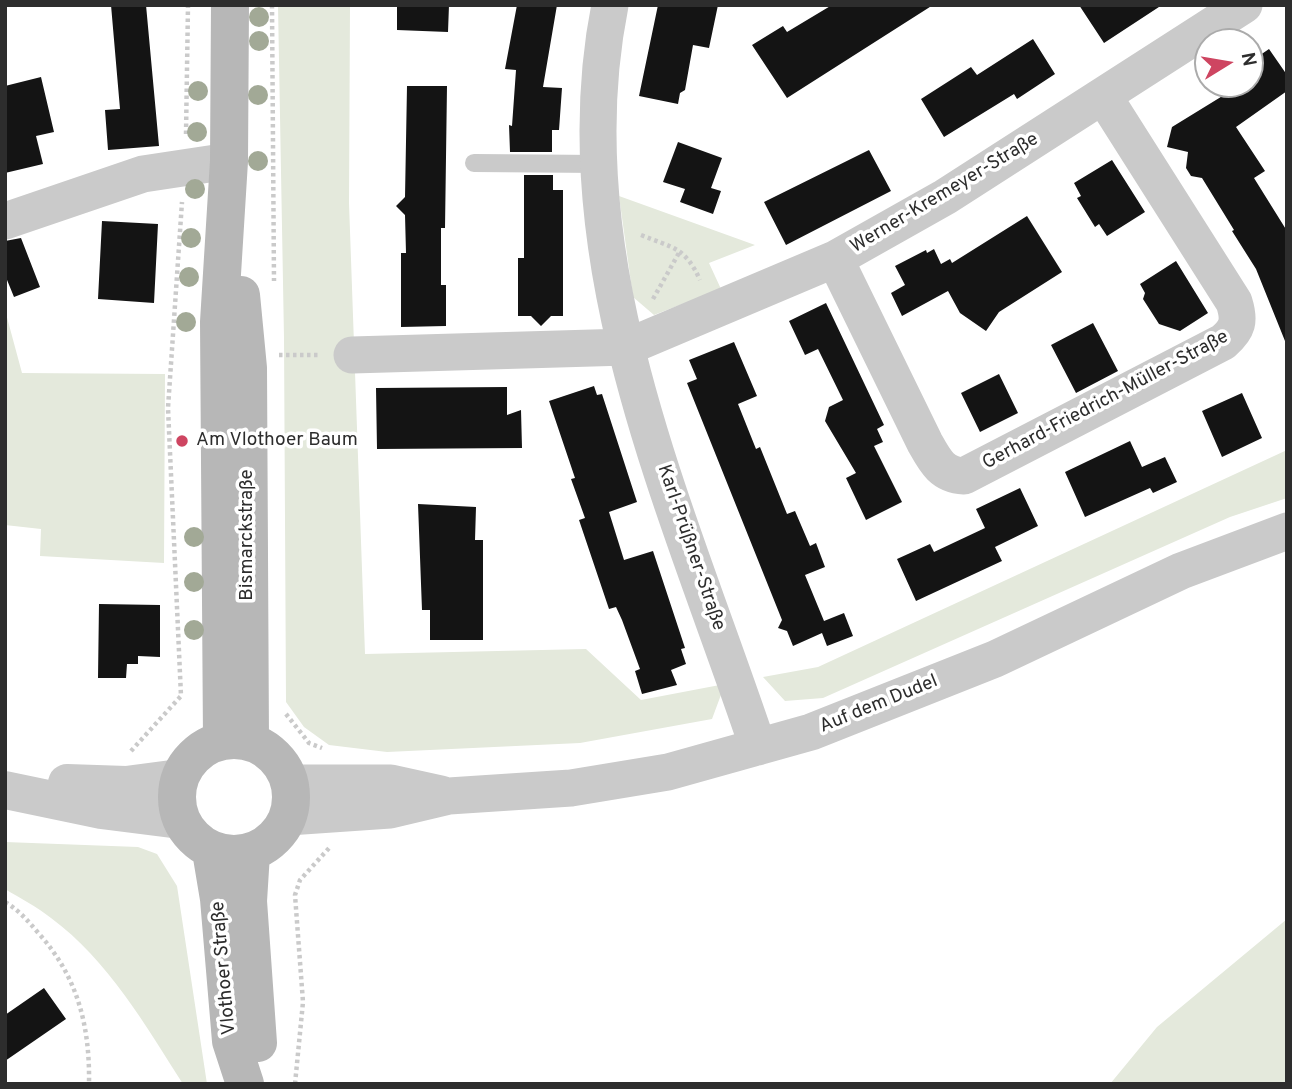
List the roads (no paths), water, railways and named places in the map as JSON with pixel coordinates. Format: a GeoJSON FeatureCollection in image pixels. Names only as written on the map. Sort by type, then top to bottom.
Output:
{"type":"FeatureCollection","features":[{"type":"Feature","properties":{"kind":"main road","name":"Bismarckstraße"},"geometry":{"type":"LineString","coordinates":[[230,5],[229,160],[219,322],[236,741]]}},
{"type":"Feature","properties":{"kind":"main road"},"geometry":{"type":"LineString","coordinates":[[236,741],[272,754],[283,766],[289,800],[280,832],[267,845],[251,853],[233,855],[211,851],[193,838],[180,820],[176,798],[179,778],[188,761],[204,748],[236,741]]}},
{"type":"Feature","properties":{"kind":"main road","name":"Vlothoer Straße"},"geometry":{"type":"LineString","coordinates":[[211,851],[219,899],[231,1041],[245,1084]]}},
{"type":"Feature","properties":{"kind":"main road","name":"Vlothoer Straße"},"geometry":{"type":"LineString","coordinates":[[251,853],[247,901],[259,1084]]}},
{"type":"Feature","properties":{"kind":"street","name":"Karl-Prüßner-Straße"},"geometry":{"type":"LineString","coordinates":[[610,5],[600,53],[600,164],[604,221],[615,299],[675,515],[758,747]]}},
{"type":"Feature","properties":{"kind":"street","name":"Werner-Kremeyer-Straße"},"geometry":{"type":"LineString","coordinates":[[627,347],[835,259],[945,197],[1244,5]]}},
{"type":"Feature","properties":{"kind":"street","name":"Gerhard-Friedrich-Müller-Straße"},"geometry":{"type":"LineString","coordinates":[[835,259],[925,443],[938,465],[952,476],[964,476],[1223,342],[1235,331],[1239,317],[1234,302],[1104,97]]}},
{"type":"Feature","properties":{"kind":"street"},"geometry":{"type":"LineString","coordinates":[[5,221],[143,174],[229,160]]}},
{"type":"Feature","properties":{"kind":"street"},"geometry":{"type":"LineString","coordinates":[[352,355],[627,347]]}},
{"type":"Feature","properties":{"kind":"street","name":"Auf dem Dudel"},"geometry":{"type":"LineString","coordinates":[[289,800],[390,810],[449,796],[583,786],[668,772],[836,723],[995,659],[1181,571],[1287,531]]}},
{"type":"Feature","properties":{"kind":"street"},"geometry":{"type":"LineString","coordinates":[[5,782],[126,785],[179,778]]}},
{"type":"Feature","properties":{"kind":"street","name":"Auf dem Dudel"},"geometry":{"type":"LineString","coordinates":[[289,800],[334,783],[391,783],[449,796]]}},
{"type":"Feature","properties":{"kind":"street"},"geometry":{"type":"LineString","coordinates":[[5,790],[101,810],[180,820]]}},
{"type":"Feature","properties":{"kind":"lane"},"geometry":{"type":"LineString","coordinates":[[474,163],[600,164]]}},
{"type":"Feature","properties":{"kind":"place","name":"Am Vlothoer Baum"},"geometry":{"type":"Point","coordinates":[182,441]}}]}
